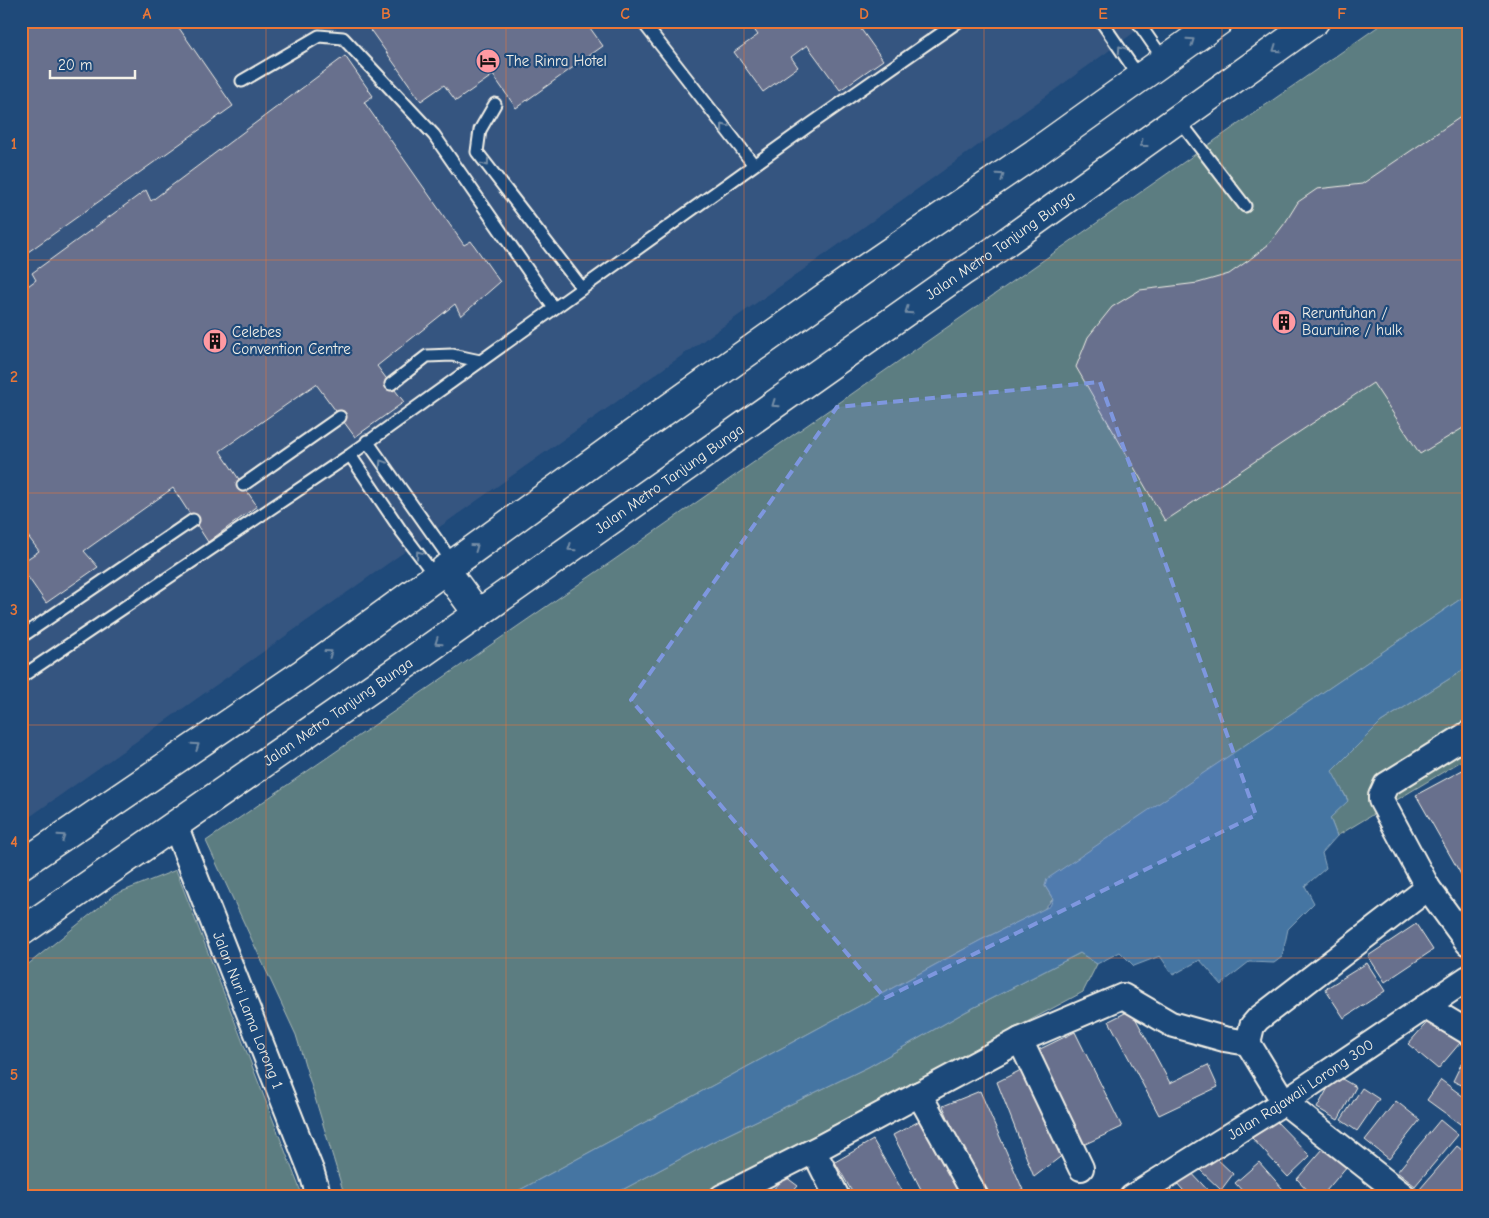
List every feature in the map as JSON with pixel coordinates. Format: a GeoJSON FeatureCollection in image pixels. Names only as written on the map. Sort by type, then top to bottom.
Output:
{"type":"FeatureCollection","features":[{"type":"Feature","properties":{"kind":"main road"},"geometry":{"type":"LineString","coordinates":[[21,865],[303,673],[614,447],[862,271],[1035,153],[1219,21]]}},
{"type":"Feature","properties":{"kind":"main road","name":"Jalan Metro Tanjung Bunga"},"geometry":{"type":"LineString","coordinates":[[21,932],[478,614],[962,272],[992,253],[1315,21]]}},
{"type":"Feature","properties":{"kind":"main road"},"geometry":{"type":"LineString","coordinates":[[445,570],[478,614]]}},
{"type":"Feature","properties":{"kind":"street"},"geometry":{"type":"LineString","coordinates":[[1466,940],[1428,888],[1381,800],[1381,796],[1386,785],[1468,734]]}},
{"type":"Feature","properties":{"kind":"street","name":"Jalan Nuri Lama Lorong 1"},"geometry":{"type":"LineString","coordinates":[[175,825],[312,1173],[319,1197]]}},
{"type":"Feature","properties":{"kind":"street"},"geometry":{"type":"LineString","coordinates":[[1405,1197],[1284,1102],[1252,1049],[1252,1026],[1258,1019],[1428,888]]}},
{"type":"Feature","properties":{"kind":"street","name":"Jalan Rajawali Lorong 300"},"geometry":{"type":"LineString","coordinates":[[1132,1197],[1284,1102],[1468,978]]}},
{"type":"Feature","properties":{"kind":"street"},"geometry":{"type":"LineString","coordinates":[[722,1197],[1020,1040],[1123,996],[1171,1024],[1252,1049]]}},
{"type":"Feature","properties":{"kind":"street"},"geometry":{"type":"LineString","coordinates":[[1426,1007],[1468,1032]]}},
{"type":"Feature","properties":{"kind":"street"},"geometry":{"type":"LineString","coordinates":[[1020,1040],[1080,1168]]}},
{"type":"Feature","properties":{"kind":"street"},"geometry":{"type":"LineString","coordinates":[[919,1094],[976,1197]]}},
{"type":"Feature","properties":{"kind":"street"},"geometry":{"type":"LineString","coordinates":[[821,1165],[837,1197]]}},
{"type":"Feature","properties":{"kind":"lane"},"geometry":{"type":"LineString","coordinates":[[642,21],[754,165]]}},
{"type":"Feature","properties":{"kind":"lane"},"geometry":{"type":"LineString","coordinates":[[21,677],[350,455],[754,165],[959,21]]}},
{"type":"Feature","properties":{"kind":"lane"},"geometry":{"type":"LineString","coordinates":[[1101,21],[1140,78]]}},
{"type":"Feature","properties":{"kind":"lane"},"geometry":{"type":"LineString","coordinates":[[1137,21],[1164,60]]}},
{"type":"Feature","properties":{"kind":"lane"},"geometry":{"type":"LineString","coordinates":[[242,81],[319,36],[342,38],[434,135],[554,308]]}},
{"type":"Feature","properties":{"kind":"lane"},"geometry":{"type":"LineString","coordinates":[[495,104],[480,130],[477,152],[582,288]]}},
{"type":"Feature","properties":{"kind":"lane"},"geometry":{"type":"LineString","coordinates":[[1178,119],[1245,206]]}},
{"type":"Feature","properties":{"kind":"lane"},"geometry":{"type":"LineString","coordinates":[[391,384],[427,356],[452,355],[480,361]]}},
{"type":"Feature","properties":{"kind":"lane"},"geometry":{"type":"LineString","coordinates":[[243,485],[340,417]]}},
{"type":"Feature","properties":{"kind":"lane"},"geometry":{"type":"LineString","coordinates":[[367,441],[445,570]]}},
{"type":"Feature","properties":{"kind":"lane"},"geometry":{"type":"LineString","coordinates":[[350,455],[402,532],[445,570]]}},
{"type":"Feature","properties":{"kind":"lane"},"geometry":{"type":"LineString","coordinates":[[21,637],[193,520]]}},
{"type":"Feature","properties":{"kind":"highlighted area"},"geometry":{"type":"Polygon","coordinates":[[[1100,382],[1256,815],[885,998],[631,700],[837,407],[1100,382]]]}},
{"type":"Feature","properties":{"kind":"shaded area"},"geometry":{"type":"Polygon","coordinates":[[[21,21],[1150,21],[933,178],[21,823],[21,21]]]}},
{"type":"Feature","properties":{"kind":"shaded area"},"geometry":{"type":"Polygon","coordinates":[[[1468,594],[1468,667],[1381,722],[1332,771],[1348,801],[1330,818],[1337,836],[1322,853],[1326,868],[1305,886],[1314,903],[1288,929],[1282,957],[1274,963],[1249,962],[1222,985],[1200,960],[1173,975],[1160,956],[1134,966],[1120,952],[1097,964],[1080,953],[965,1012],[868,1067],[712,1142],[609,1197],[507,1197],[981,940],[1050,906],[1053,899],[1045,886],[1047,879],[1468,594]]]}},
{"type":"Feature","properties":{"kind":"green space"},"geometry":{"type":"Polygon","coordinates":[[[1386,21],[1468,21],[1468,594],[1048,879],[1045,886],[1053,899],[1043,910],[981,940],[507,1197],[345,1197],[296,1035],[206,841],[611,562],[1386,21]]]}},
{"type":"Feature","properties":{"kind":"green space"},"geometry":{"type":"Polygon","coordinates":[[[1468,667],[1468,757],[1337,836],[1330,818],[1348,800],[1331,771],[1381,722],[1468,667]]]}},
{"type":"Feature","properties":{"kind":"green space"},"geometry":{"type":"Polygon","coordinates":[[[176,870],[303,1197],[21,1197],[21,970],[116,894],[176,870]]]}},
{"type":"Feature","properties":{"kind":"green space"},"geometry":{"type":"Polygon","coordinates":[[[1080,953],[1097,964],[1083,992],[699,1197],[609,1197],[712,1142],[868,1067],[965,1012],[1080,953]]]}},
{"type":"Feature","properties":{"kind":"building"},"geometry":{"type":"Polygon","coordinates":[[[21,21],[183,21],[177,25],[233,106],[21,257],[21,21]]]}},
{"type":"Feature","properties":{"kind":"building","name":"The Rinra Hotel"},"geometry":{"type":"Polygon","coordinates":[[[364,21],[585,21],[603,46],[516,108],[493,75],[456,101],[444,85],[421,101],[364,21]]]}},
{"type":"Feature","properties":{"kind":"building"},"geometry":{"type":"Polygon","coordinates":[[[748,21],[864,21],[858,25],[883,60],[840,90],[807,45],[791,57],[798,67],[763,92],[734,52],[758,35],[748,21]]]}},
{"type":"Feature","properties":{"kind":"building","name":"Celebes Convention Centre"},"geometry":{"type":"Polygon","coordinates":[[[345,56],[373,96],[364,102],[464,245],[471,241],[500,282],[461,316],[455,304],[377,366],[404,402],[355,437],[316,384],[220,451],[257,506],[208,542],[173,488],[84,551],[98,567],[46,603],[21,567],[21,563],[39,551],[21,527],[21,291],[36,280],[32,273],[146,190],[151,201],[345,56]]]}},
{"type":"Feature","properties":{"kind":"building","name":"Reruntuhan / Bauruine / hulk"},"geometry":{"type":"Polygon","coordinates":[[[1468,112],[1468,425],[1420,454],[1373,383],[1165,521],[1076,367],[1088,337],[1112,307],[1140,290],[1198,283],[1229,274],[1269,244],[1298,202],[1317,189],[1362,184],[1468,112]]]}},
{"type":"Feature","properties":{"kind":"building"},"geometry":{"type":"Polygon","coordinates":[[[1468,767],[1468,887],[1416,795],[1468,767]]]}},
{"type":"Feature","properties":{"kind":"building"},"geometry":{"type":"Polygon","coordinates":[[[1416,924],[1433,950],[1385,982],[1368,956],[1416,924]]]}},
{"type":"Feature","properties":{"kind":"building"},"geometry":{"type":"Polygon","coordinates":[[[1367,963],[1385,991],[1344,1018],[1325,989],[1367,963]]]}},
{"type":"Feature","properties":{"kind":"building"},"geometry":{"type":"Polygon","coordinates":[[[1131,1010],[1170,1083],[1208,1065],[1218,1087],[1159,1115],[1109,1021],[1131,1010]]]}},
{"type":"Feature","properties":{"kind":"building"},"geometry":{"type":"Polygon","coordinates":[[[1431,1018],[1460,1043],[1438,1069],[1408,1044],[1431,1018]]]}},
{"type":"Feature","properties":{"kind":"building"},"geometry":{"type":"Polygon","coordinates":[[[1075,1032],[1122,1127],[1081,1146],[1036,1051],[1075,1032]]]}},
{"type":"Feature","properties":{"kind":"building"},"geometry":{"type":"Polygon","coordinates":[[[1468,1050],[1468,1088],[1453,1081],[1468,1050]]]}},
{"type":"Feature","properties":{"kind":"building"},"geometry":{"type":"Polygon","coordinates":[[[1025,1068],[1068,1151],[1034,1177],[997,1082],[1025,1068]]]}},
{"type":"Feature","properties":{"kind":"building"},"geometry":{"type":"Polygon","coordinates":[[[1335,1075],[1356,1087],[1338,1120],[1317,1108],[1335,1075]]]}},
{"type":"Feature","properties":{"kind":"building"},"geometry":{"type":"Polygon","coordinates":[[[1441,1080],[1468,1100],[1467,1129],[1427,1100],[1441,1080]]]}},
{"type":"Feature","properties":{"kind":"building"},"geometry":{"type":"Polygon","coordinates":[[[1362,1088],[1379,1099],[1357,1131],[1341,1120],[1362,1088]]]}},
{"type":"Feature","properties":{"kind":"building"},"geometry":{"type":"Polygon","coordinates":[[[980,1091],[1023,1190],[1005,1197],[982,1197],[943,1106],[980,1091]]]}},
{"type":"Feature","properties":{"kind":"building"},"geometry":{"type":"Polygon","coordinates":[[[1396,1101],[1420,1120],[1389,1159],[1365,1140],[1396,1101]]]}},
{"type":"Feature","properties":{"kind":"building"},"geometry":{"type":"Polygon","coordinates":[[[927,1117],[968,1197],[925,1197],[893,1135],[927,1117]]]}},
{"type":"Feature","properties":{"kind":"building"},"geometry":{"type":"Polygon","coordinates":[[[1273,1118],[1310,1156],[1288,1177],[1252,1138],[1273,1118]]]}},
{"type":"Feature","properties":{"kind":"building"},"geometry":{"type":"Polygon","coordinates":[[[1440,1120],[1458,1135],[1415,1186],[1397,1172],[1440,1120]]]}},
{"type":"Feature","properties":{"kind":"building"},"geometry":{"type":"Polygon","coordinates":[[[873,1140],[906,1197],[855,1197],[835,1162],[873,1140]]]}},
{"type":"Feature","properties":{"kind":"building"},"geometry":{"type":"Polygon","coordinates":[[[1329,1142],[1353,1159],[1321,1197],[1314,1197],[1297,1179],[1329,1142]]]}},
{"type":"Feature","properties":{"kind":"building"},"geometry":{"type":"Polygon","coordinates":[[[1457,1146],[1468,1155],[1468,1187],[1460,1197],[1429,1197],[1420,1189],[1457,1146]]]}},
{"type":"Feature","properties":{"kind":"building"},"geometry":{"type":"Polygon","coordinates":[[[1214,1156],[1233,1174],[1221,1190],[1200,1170],[1214,1156]]]}},
{"type":"Feature","properties":{"kind":"building"},"geometry":{"type":"Polygon","coordinates":[[[1259,1162],[1290,1197],[1248,1197],[1235,1183],[1259,1162]]]}},
{"type":"Feature","properties":{"kind":"building"},"geometry":{"type":"Polygon","coordinates":[[[1189,1170],[1214,1197],[1189,1197],[1176,1182],[1189,1170]]]}},
{"type":"Feature","properties":{"kind":"building"},"geometry":{"type":"Polygon","coordinates":[[[786,1177],[798,1186],[790,1195],[792,1197],[765,1197],[786,1177]]]}},
{"type":"Feature","properties":{"kind":"building"},"geometry":{"type":"Polygon","coordinates":[[[1169,1188],[1176,1197],[1159,1197],[1169,1188]]]}},
{"type":"Feature","properties":{"kind":"place","name":"The Rinra Hotel"},"geometry":{"type":"Point","coordinates":[488,61]}},
{"type":"Feature","properties":{"kind":"place","name":"Reruntuhan / Bauruine / hulk"},"geometry":{"type":"Point","coordinates":[1284,322]}},
{"type":"Feature","properties":{"kind":"place","name":"Celebes Convention Centre"},"geometry":{"type":"Point","coordinates":[215,341]}}]}
